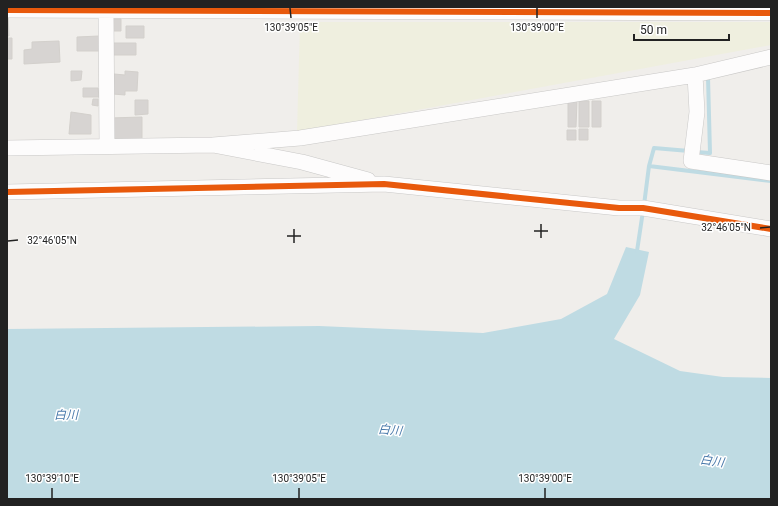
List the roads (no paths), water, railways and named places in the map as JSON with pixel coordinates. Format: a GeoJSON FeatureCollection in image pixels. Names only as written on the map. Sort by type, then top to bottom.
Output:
{"type":"FeatureCollection","features":[{"type":"Feature","properties":{"kind":"street"},"geometry":{"type":"LineString","coordinates":[[7,10],[771,13]]}},
{"type":"Feature","properties":{"kind":"street"},"geometry":{"type":"LineString","coordinates":[[106,10],[107,146]]}},
{"type":"Feature","properties":{"kind":"street"},"geometry":{"type":"LineString","coordinates":[[7,148],[212,145],[300,138],[695,75],[771,58]]}},
{"type":"Feature","properties":{"kind":"street"},"geometry":{"type":"LineString","coordinates":[[695,75],[697,112],[691,161],[771,173]]}},
{"type":"Feature","properties":{"kind":"street"},"geometry":{"type":"LineString","coordinates":[[212,145],[302,162],[384,184]]}},
{"type":"Feature","properties":{"kind":"street"},"geometry":{"type":"LineString","coordinates":[[7,192],[384,184],[611,207],[643,208],[771,229]]}},
{"type":"Feature","properties":{"kind":"water","name":"白川"},"geometry":{"type":"Polygon","coordinates":[[[626,247],[649,252],[640,295],[614,339],[680,371],[723,377],[771,378],[771,499],[7,499],[7,329],[319,326],[483,333],[561,319],[607,294],[626,247]]]}},
{"type":"Feature","properties":{"kind":"waterway"},"geometry":{"type":"LineString","coordinates":[[696,152],[710,153],[708,77],[711,77]]}},
{"type":"Feature","properties":{"kind":"waterway"},"geometry":{"type":"LineString","coordinates":[[649,166],[654,148],[689,151]]}},
{"type":"Feature","properties":{"kind":"waterway"},"geometry":{"type":"LineString","coordinates":[[644,205],[649,166],[771,181]]}},
{"type":"Feature","properties":{"kind":"waterway"},"geometry":{"type":"LineString","coordinates":[[637,251],[643,211]]}}]}
